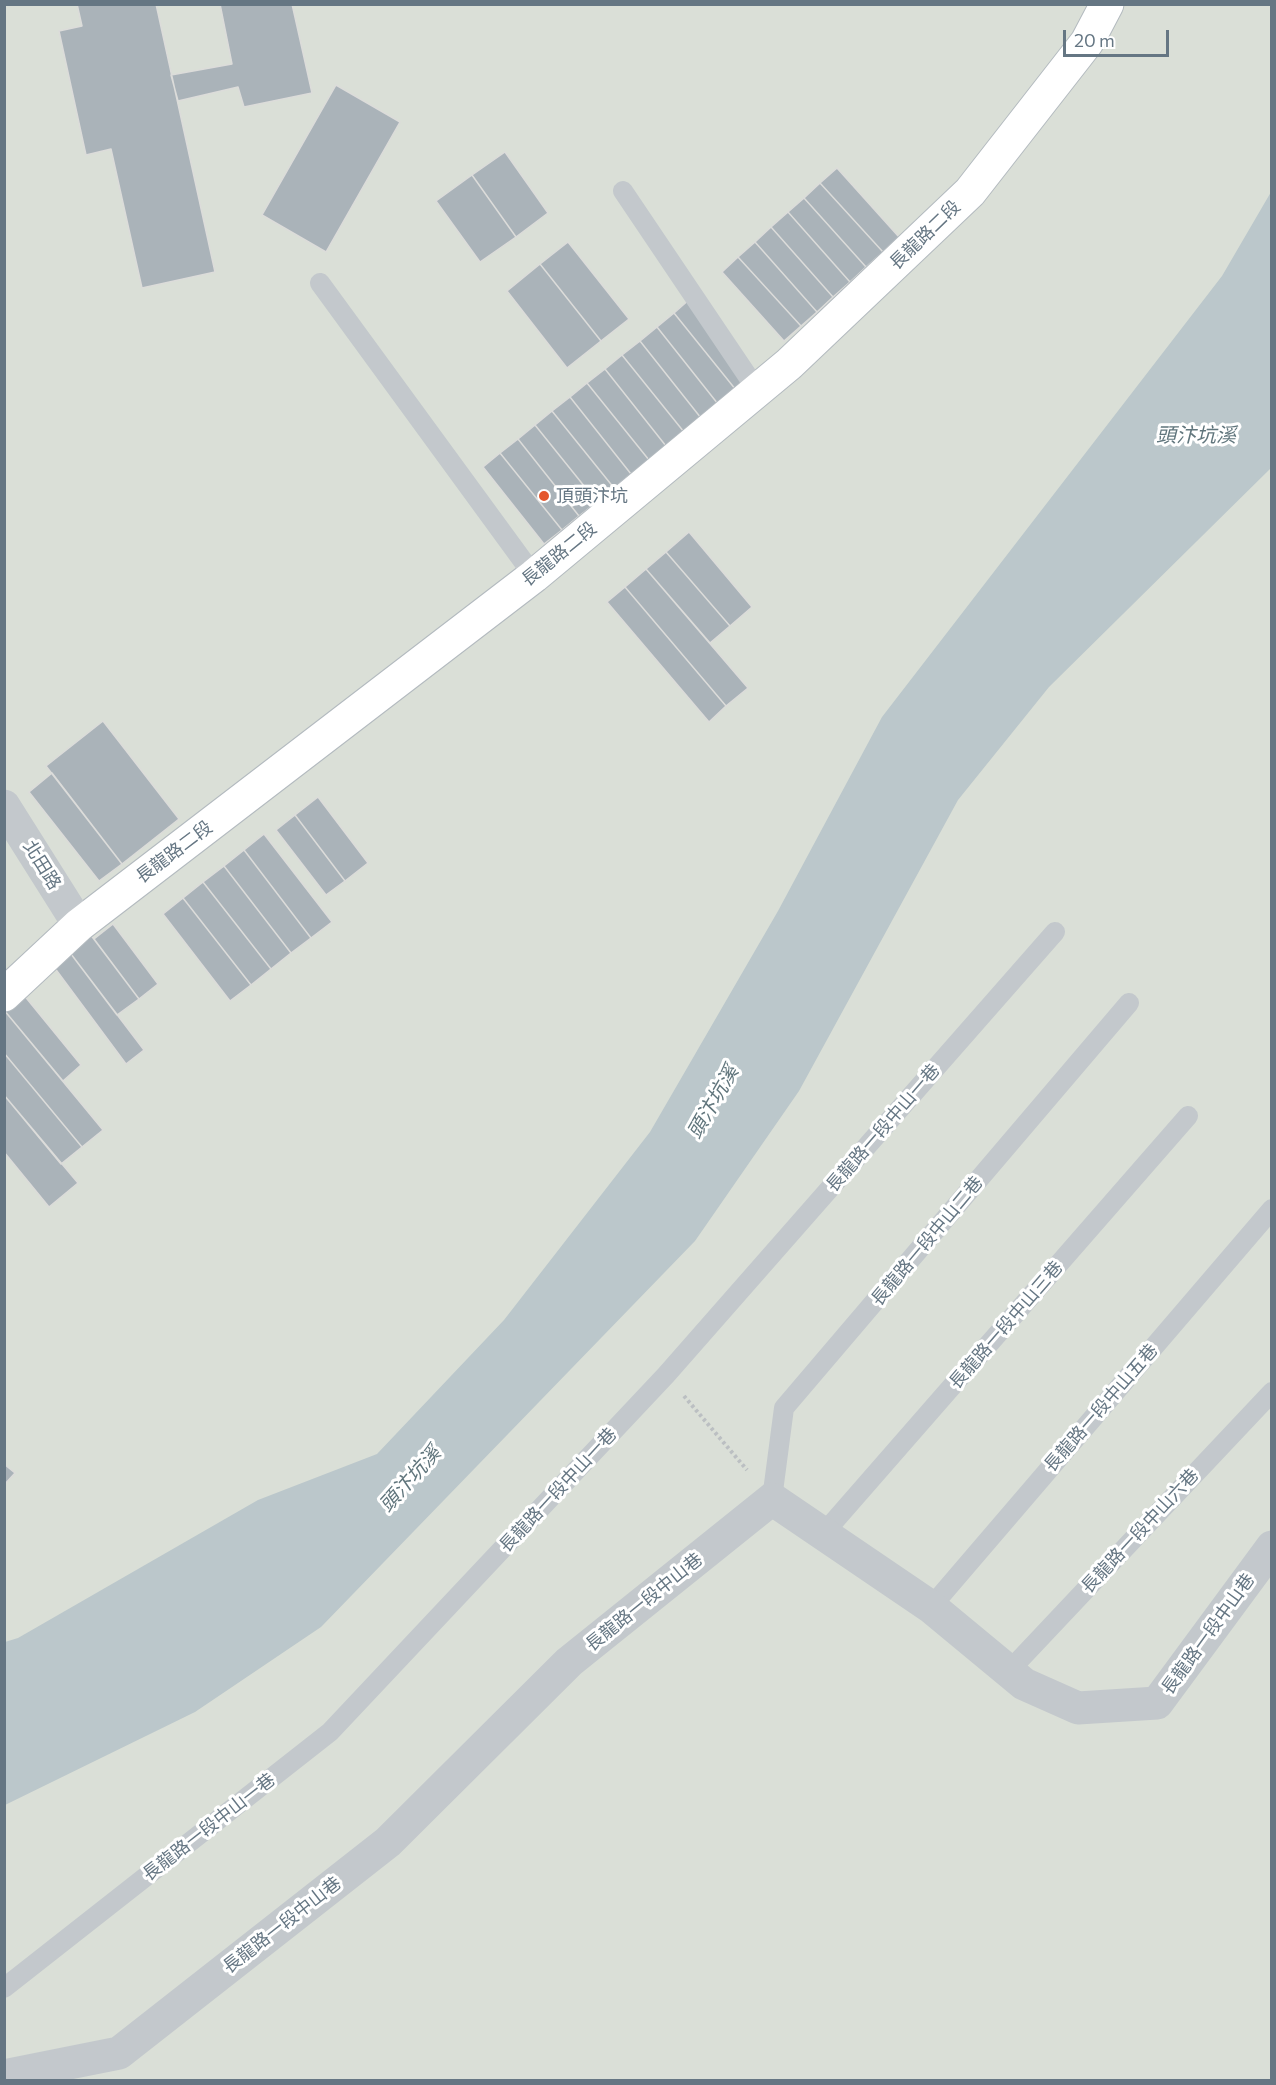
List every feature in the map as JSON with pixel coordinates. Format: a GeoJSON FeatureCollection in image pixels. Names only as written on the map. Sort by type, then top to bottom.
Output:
{"type":"FeatureCollection","features":[{"type":"Feature","properties":{"kind":"main road","name":"長龍路二段"},"geometry":{"type":"LineString","coordinates":[[4,996],[79,925],[534,576],[789,364],[970,192],[1087,42],[1107,4]]}},
{"type":"Feature","properties":{"kind":"street","name":"北田路"},"geometry":{"type":"LineString","coordinates":[[4,806],[79,925]]}},
{"type":"Feature","properties":{"kind":"street","name":"長龍路一段中山巷"},"geometry":{"type":"LineString","coordinates":[[4,2076],[119,2053],[388,1842],[569,1662],[772,1499],[931,1607],[1024,1684],[1078,1707],[1157,1703],[1272,1547]]}},
{"type":"Feature","properties":{"kind":"lane"},"geometry":{"type":"LineString","coordinates":[[623,190],[757,390]]}},
{"type":"Feature","properties":{"kind":"lane"},"geometry":{"type":"LineString","coordinates":[[320,283],[534,576]]}},
{"type":"Feature","properties":{"kind":"lane","name":"長龍路一段中山一巷"},"geometry":{"type":"LineString","coordinates":[[4,1988],[330,1732],[666,1375],[1055,932]]}},
{"type":"Feature","properties":{"kind":"lane","name":"長龍路一段中山二巷"},"geometry":{"type":"LineString","coordinates":[[772,1499],[784,1408],[1129,1004]]}},
{"type":"Feature","properties":{"kind":"lane","name":"長龍路一段中山三巷"},"geometry":{"type":"LineString","coordinates":[[824,1534],[1188,1116]]}},
{"type":"Feature","properties":{"kind":"lane","name":"長龍路一段中山五巷"},"geometry":{"type":"LineString","coordinates":[[931,1607],[1272,1209]]}},
{"type":"Feature","properties":{"kind":"lane","name":"長龍路一段中山六巷"},"geometry":{"type":"LineString","coordinates":[[1009,1671],[1272,1392]]}},
{"type":"Feature","properties":{"kind":"path"},"geometry":{"type":"LineString","coordinates":[[666,1375],[772,1499]]}},
{"type":"Feature","properties":{"kind":"shaded area"},"geometry":{"type":"Polygon","coordinates":[[[5,5],[1271,5],[1271,2080],[5,2080],[5,5]]]}},
{"type":"Feature","properties":{"kind":"water","name":"頭汴坑溪"},"geometry":{"type":"Polygon","coordinates":[[[1271,192],[1271,468],[1049,687],[958,800],[799,1091],[695,1241],[321,1627],[195,1712],[5,1805],[5,1642],[18,1638],[258,1500],[377,1454],[504,1320],[650,1132],[778,911],[882,717],[1222,276],[1271,192]]]}},
{"type":"Feature","properties":{"kind":"building"},"geometry":{"type":"Polygon","coordinates":[[[77,4],[156,4],[215,272],[142,288],[111,149],[86,155],[59,31],[82,26],[77,4]]]}},
{"type":"Feature","properties":{"kind":"building"},"geometry":{"type":"Polygon","coordinates":[[[220,4],[292,4],[312,93],[244,107],[238,87],[178,101],[171,75],[232,64],[220,4]]]}},
{"type":"Feature","properties":{"kind":"building"},"geometry":{"type":"Polygon","coordinates":[[[336,85],[400,122],[326,252],[262,215],[336,85]]]}},
{"type":"Feature","properties":{"kind":"building"},"geometry":{"type":"Polygon","coordinates":[[[505,152],[548,213],[516,237],[472,175],[505,152]]]}},
{"type":"Feature","properties":{"kind":"building"},"geometry":{"type":"Polygon","coordinates":[[[837,168],[899,237],[883,252],[820,183],[837,168]]]}},
{"type":"Feature","properties":{"kind":"building"},"geometry":{"type":"Polygon","coordinates":[[[472,175],[516,237],[480,262],[436,201],[472,175]]]}},
{"type":"Feature","properties":{"kind":"building"},"geometry":{"type":"Polygon","coordinates":[[[820,183],[883,252],[866,267],[804,198],[820,183]]]}},
{"type":"Feature","properties":{"kind":"building"},"geometry":{"type":"Polygon","coordinates":[[[804,198],[866,267],[850,282],[788,212],[804,198]]]}},
{"type":"Feature","properties":{"kind":"building"},"geometry":{"type":"Polygon","coordinates":[[[788,212],[850,282],[833,297],[771,227],[788,212]]]}},
{"type":"Feature","properties":{"kind":"building"},"geometry":{"type":"Polygon","coordinates":[[[771,227],[833,297],[817,312],[755,242],[771,227]]]}},
{"type":"Feature","properties":{"kind":"building"},"geometry":{"type":"Polygon","coordinates":[[[568,242],[629,319],[601,341],[540,264],[568,242]]]}},
{"type":"Feature","properties":{"kind":"building"},"geometry":{"type":"Polygon","coordinates":[[[755,242],[817,312],[801,326],[738,257],[755,242]]]}},
{"type":"Feature","properties":{"kind":"building"},"geometry":{"type":"Polygon","coordinates":[[[738,257],[801,326],[784,341],[722,272],[738,257]]]}},
{"type":"Feature","properties":{"kind":"building"},"geometry":{"type":"Polygon","coordinates":[[[540,264],[601,341],[567,368],[507,291],[540,264]]]}},
{"type":"Feature","properties":{"kind":"building"},"geometry":{"type":"Polygon","coordinates":[[[691,298],[753,376],[736,390],[674,313],[691,298]]]}},
{"type":"Feature","properties":{"kind":"building"},"geometry":{"type":"Polygon","coordinates":[[[674,313],[736,390],[718,404],[657,327],[674,313]]]}},
{"type":"Feature","properties":{"kind":"building"},"geometry":{"type":"Polygon","coordinates":[[[657,327],[718,404],[701,418],[640,341],[657,327]]]}},
{"type":"Feature","properties":{"kind":"building"},"geometry":{"type":"Polygon","coordinates":[[[640,341],[701,418],[684,432],[622,355],[640,341]]]}},
{"type":"Feature","properties":{"kind":"building"},"geometry":{"type":"Polygon","coordinates":[[[622,355],[684,432],[666,446],[605,369],[622,355]]]}},
{"type":"Feature","properties":{"kind":"building"},"geometry":{"type":"Polygon","coordinates":[[[605,369],[666,446],[649,460],[587,383],[605,369]]]}},
{"type":"Feature","properties":{"kind":"building"},"geometry":{"type":"Polygon","coordinates":[[[587,383],[649,460],[631,474],[570,397],[587,383]]]}},
{"type":"Feature","properties":{"kind":"building"},"geometry":{"type":"Polygon","coordinates":[[[570,397],[631,474],[614,488],[552,411],[570,397]]]}},
{"type":"Feature","properties":{"kind":"building"},"geometry":{"type":"Polygon","coordinates":[[[552,411],[614,488],[597,502],[535,425],[552,411]]]}},
{"type":"Feature","properties":{"kind":"building"},"geometry":{"type":"Polygon","coordinates":[[[535,425],[597,502],[579,516],[518,439],[535,425]]]}},
{"type":"Feature","properties":{"kind":"building"},"geometry":{"type":"Polygon","coordinates":[[[518,439],[579,516],[562,530],[500,453],[518,439]]]}},
{"type":"Feature","properties":{"kind":"building"},"geometry":{"type":"Polygon","coordinates":[[[500,453],[562,530],[544,544],[483,467],[500,453]]]}},
{"type":"Feature","properties":{"kind":"building"},"geometry":{"type":"Polygon","coordinates":[[[689,532],[752,607],[730,626],[666,552],[689,532]]]}},
{"type":"Feature","properties":{"kind":"building"},"geometry":{"type":"Polygon","coordinates":[[[666,552],[730,626],[710,643],[646,569],[666,552]]]}},
{"type":"Feature","properties":{"kind":"building"},"geometry":{"type":"Polygon","coordinates":[[[646,569],[748,688],[726,706],[625,587],[646,569]]]}},
{"type":"Feature","properties":{"kind":"building"},"geometry":{"type":"Polygon","coordinates":[[[625,587],[726,706],[709,722],[607,602],[625,587]]]}},
{"type":"Feature","properties":{"kind":"building"},"geometry":{"type":"Polygon","coordinates":[[[103,721],[179,819],[122,864],[46,766],[103,721]]]}},
{"type":"Feature","properties":{"kind":"building"},"geometry":{"type":"Polygon","coordinates":[[[52,773],[122,864],[99,881],[29,792],[52,773]]]}},
{"type":"Feature","properties":{"kind":"building"},"geometry":{"type":"Polygon","coordinates":[[[318,797],[368,863],[345,881],[295,815],[318,797]]]}},
{"type":"Feature","properties":{"kind":"building"},"geometry":{"type":"Polygon","coordinates":[[[295,815],[345,881],[326,895],[276,830],[295,815]]]}},
{"type":"Feature","properties":{"kind":"building"},"geometry":{"type":"Polygon","coordinates":[[[264,834],[332,922],[311,938],[244,850],[264,834]]]}},
{"type":"Feature","properties":{"kind":"building"},"geometry":{"type":"Polygon","coordinates":[[[244,850],[311,938],[291,953],[224,866],[244,850]]]}},
{"type":"Feature","properties":{"kind":"building"},"geometry":{"type":"Polygon","coordinates":[[[224,866],[291,953],[271,969],[203,882],[224,866]]]}},
{"type":"Feature","properties":{"kind":"building"},"geometry":{"type":"Polygon","coordinates":[[[203,882],[271,969],[251,985],[183,898],[203,882]]]}},
{"type":"Feature","properties":{"kind":"building"},"geometry":{"type":"Polygon","coordinates":[[[183,898],[251,985],[230,1001],[163,914],[183,898]]]}},
{"type":"Feature","properties":{"kind":"building"},"geometry":{"type":"Polygon","coordinates":[[[113,924],[158,984],[139,999],[94,939],[113,924]]]}},
{"type":"Feature","properties":{"kind":"building"},"geometry":{"type":"Polygon","coordinates":[[[90,934],[139,999],[117,1015],[71,954],[90,934]]]}},
{"type":"Feature","properties":{"kind":"building"},"geometry":{"type":"Polygon","coordinates":[[[71,954],[144,1050],[126,1064],[54,967],[71,954]]]}},
{"type":"Feature","properties":{"kind":"building"},"geometry":{"type":"Polygon","coordinates":[[[23,994],[81,1065],[63,1081],[4,1010],[23,994]]]}},
{"type":"Feature","properties":{"kind":"building"},"geometry":{"type":"Polygon","coordinates":[[[4,1010],[103,1130],[82,1147],[4,1053],[4,1010]]]}},
{"type":"Feature","properties":{"kind":"building"},"geometry":{"type":"Polygon","coordinates":[[[4,1053],[82,1147],[61,1164],[4,1095],[4,1053]]]}},
{"type":"Feature","properties":{"kind":"building"},"geometry":{"type":"Polygon","coordinates":[[[4,1095],[78,1183],[49,1207],[4,1152],[4,1095]]]}},
{"type":"Feature","properties":{"kind":"building"},"geometry":{"type":"Polygon","coordinates":[[[4,1464],[15,1473],[4,1485],[4,1464]]]}},
{"type":"Feature","properties":{"kind":"place","name":"頂頭汴坑"},"geometry":{"type":"Point","coordinates":[544,496]}}]}
